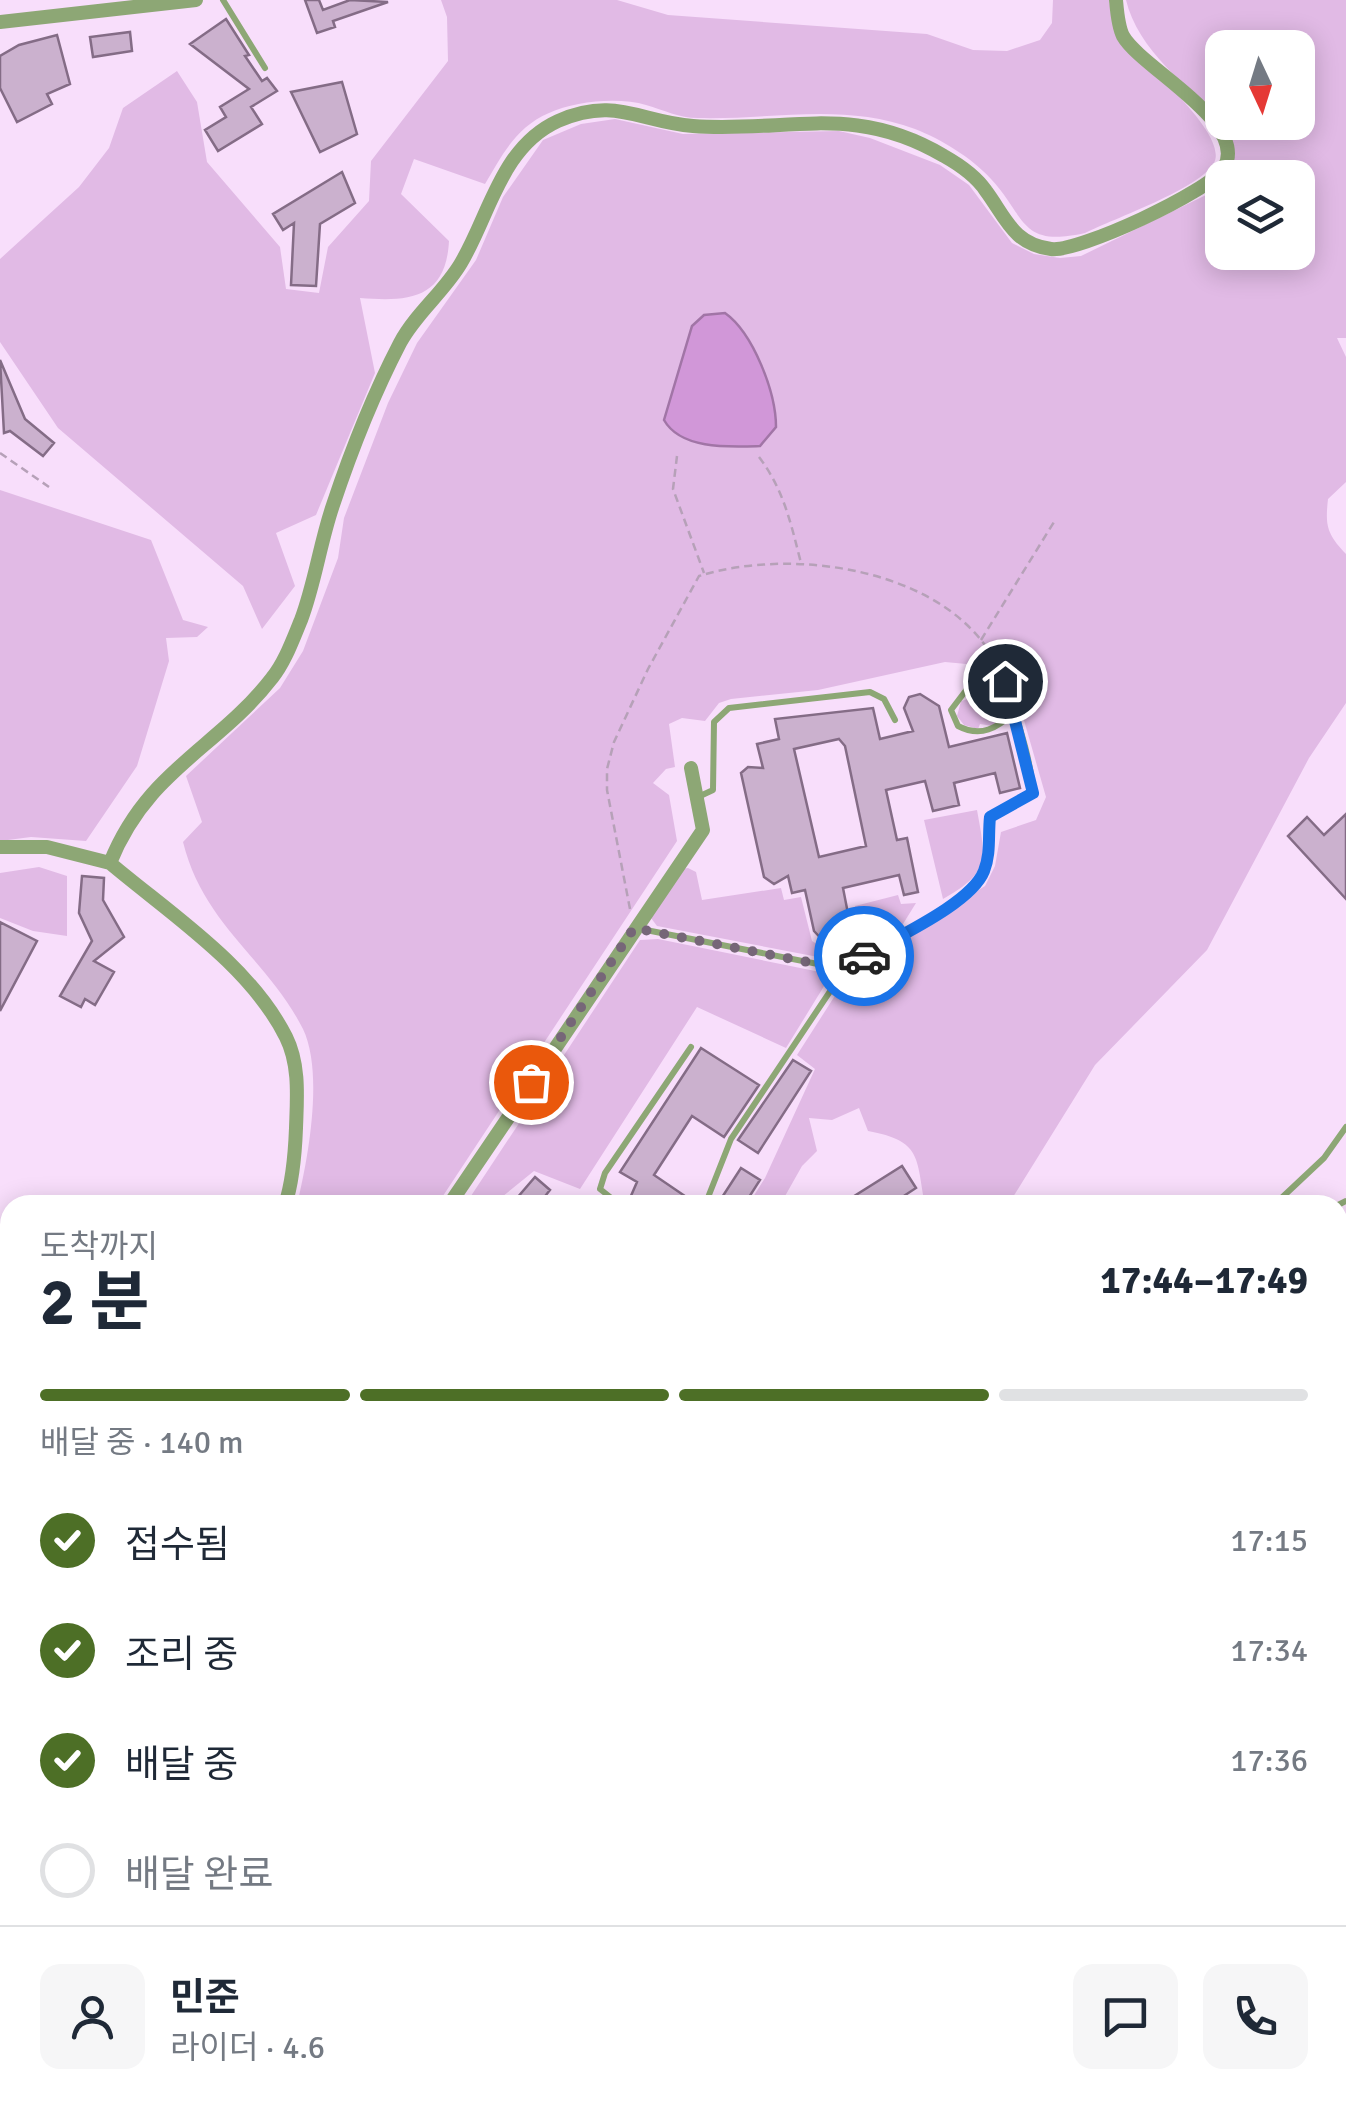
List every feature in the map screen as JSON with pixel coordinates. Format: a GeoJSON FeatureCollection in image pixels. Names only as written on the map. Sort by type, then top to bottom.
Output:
{"type":"FeatureCollection","features":[{"type":"Feature","properties":{"kind":"street"},"geometry":{"type":"LineString","coordinates":[[0,22],[196,0]]}},
{"type":"Feature","properties":{"kind":"street"},"geometry":{"type":"LineString","coordinates":[[110,863],[150,794],[171,769],[252,700],[275,675],[302,618],[332,506],[394,355],[418,315],[462,262],[494,190],[533,136],[581,114],[613,110],[695,126],[840,121],[872,126],[915,140],[970,173],[985,189],[1012,233],[1032,244],[1068,250],[1197,190],[1224,169],[1227,153],[1218,125],[1122,34],[1116,0]]}},
{"type":"Feature","properties":{"kind":"street"},"geometry":{"type":"LineString","coordinates":[[456,1195],[703,830],[691,768]]}},
{"type":"Feature","properties":{"kind":"street"},"geometry":{"type":"LineString","coordinates":[[0,847],[47,847],[110,863],[241,978],[286,1036],[296,1068],[295,1146],[287,1195]]}},
{"type":"Feature","properties":{"kind":"lane"},"geometry":{"type":"LineString","coordinates":[[222,0],[266,68]]}},
{"type":"Feature","properties":{"kind":"lane"},"geometry":{"type":"LineString","coordinates":[[710,1195],[731,1139],[826,998],[838,968],[951,904],[979,882],[986,867],[990,817],[1033,793],[1015,712],[1005,681],[967,690],[954,702],[953,721],[964,730],[985,732],[1015,712]]}},
{"type":"Feature","properties":{"kind":"lane"},"geometry":{"type":"LineString","coordinates":[[696,798],[714,790],[714,722],[728,708],[870,692],[884,700],[895,720]]}},
{"type":"Feature","properties":{"kind":"lane"},"geometry":{"type":"LineString","coordinates":[[634,928],[838,968]]}},
{"type":"Feature","properties":{"kind":"lane"},"geometry":{"type":"LineString","coordinates":[[608,1195],[600,1189],[605,1173],[691,1046]]}},
{"type":"Feature","properties":{"kind":"lane"},"geometry":{"type":"LineString","coordinates":[[1285,1195],[1324,1158],[1346,1127]]}},
{"type":"Feature","properties":{"kind":"path"},"geometry":{"type":"LineString","coordinates":[[0,453],[49,487]]}},
{"type":"Feature","properties":{"kind":"path"},"geometry":{"type":"LineString","coordinates":[[677,456],[673,489],[705,574]]}},
{"type":"Feature","properties":{"kind":"path"},"geometry":{"type":"LineString","coordinates":[[759,457],[787,508],[801,565]]}},
{"type":"Feature","properties":{"kind":"path"},"geometry":{"type":"LineString","coordinates":[[981,640],[1054,522]]}},
{"type":"Feature","properties":{"kind":"path"},"geometry":{"type":"LineString","coordinates":[[634,928],[607,790],[608,769],[614,742],[648,668],[692,583],[705,574],[746,566],[801,565],[886,578],[935,602],[981,640],[1005,681]]}},
{"type":"Feature","properties":{"kind":"shaded area"},"geometry":{"type":"Polygon","coordinates":[[[441,0],[617,0],[668,15],[927,34],[973,50],[1007,51],[1040,40],[1052,23],[1053,0],[1109,0],[1117,30],[1195,115],[1205,129],[1205,140],[1211,140],[1214,160],[1205,160],[1205,174],[1192,183],[1155,202],[1085,233],[1063,237],[1047,236],[1026,226],[983,171],[945,144],[915,129],[861,116],[691,118],[635,103],[597,101],[560,109],[527,126],[485,184],[414,159],[401,194],[449,241],[446,260],[441,275],[422,293],[394,299],[360,298],[375,373],[316,515],[276,533],[295,586],[262,629],[243,586],[58,428],[0,342],[0,259],[79,187],[109,148],[123,108],[177,71],[197,102],[207,162],[280,247],[286,289],[319,293],[328,247],[369,201],[371,161],[448,61],[447,17],[441,0]]]}},
{"type":"Feature","properties":{"kind":"shaded area"},"geometry":{"type":"Polygon","coordinates":[[[1126,0],[1346,0],[1346,338],[1337,338],[1346,357],[1346,482],[1328,499],[1327,516],[1331,535],[1346,554],[1346,703],[1309,758],[1207,950],[1095,1065],[1014,1195],[923,1195],[913,1154],[898,1140],[868,1131],[859,1108],[832,1120],[809,1118],[817,1151],[802,1166],[786,1195],[754,1195],[815,1069],[797,1055],[854,966],[985,886],[995,866],[1001,832],[1036,820],[1046,797],[1009,668],[945,662],[818,690],[731,699],[719,703],[705,721],[682,718],[669,724],[675,767],[666,769],[653,783],[669,795],[677,841],[444,1195],[299,1195],[312,1116],[309,1047],[288,1004],[221,919],[193,871],[183,842],[202,822],[186,776],[280,688],[303,651],[338,558],[344,518],[388,403],[417,343],[476,260],[503,197],[543,140],[581,124],[615,119],[683,134],[839,131],[870,138],[940,165],[969,185],[1012,243],[1034,254],[1081,256],[1205,195],[1205,270],[1315,270],[1315,160],[1233,160],[1230,140],[1315,140],[1315,30],[1205,30],[1205,104],[1141,35],[1126,0]]]}},
{"type":"Feature","properties":{"kind":"shaded area"},"geometry":{"type":"Polygon","coordinates":[[[725,313],[745,334],[772,397],[776,427],[760,446],[694,442],[672,430],[664,420],[692,326],[704,315],[725,313]]]}},
{"type":"Feature","properties":{"kind":"shaded area"},"geometry":{"type":"Polygon","coordinates":[[[0,490],[151,540],[183,620],[208,627],[197,637],[166,638],[169,661],[137,766],[86,841],[31,837],[0,841],[0,490]]]}},
{"type":"Feature","properties":{"kind":"shaded area"},"geometry":{"type":"Polygon","coordinates":[[[990,693],[1004,701],[1005,717],[993,726],[980,724],[978,729],[964,725],[957,716],[961,701],[990,693]]]}},
{"type":"Feature","properties":{"kind":"shaded area"},"geometry":{"type":"Polygon","coordinates":[[[977,810],[981,863],[969,881],[943,899],[924,820],[977,810]]]}},
{"type":"Feature","properties":{"kind":"shaded area"},"geometry":{"type":"Polygon","coordinates":[[[39,867],[67,876],[67,936],[33,931],[0,918],[0,873],[39,867]]]}},
{"type":"Feature","properties":{"kind":"shaded area"},"geometry":{"type":"Polygon","coordinates":[[[682,869],[696,872],[702,900],[781,888],[784,900],[801,897],[812,941],[828,951],[853,941],[858,932],[855,906],[898,895],[901,904],[916,903],[903,924],[839,961],[657,926],[651,918],[682,869]]]}},
{"type":"Feature","properties":{"kind":"shaded area"},"geometry":{"type":"Polygon","coordinates":[[[658,939],[825,973],[829,978],[786,1048],[697,1007],[580,1189],[534,1171],[504,1195],[472,1195],[640,940],[658,939]]]}},
{"type":"Feature","properties":{"kind":"building"},"geometry":{"type":"Polygon","coordinates":[[[305,0],[319,0],[323,10],[350,0],[388,2],[333,21],[335,27],[317,33],[305,0]]]}},
{"type":"Feature","properties":{"kind":"building"},"geometry":{"type":"Polygon","coordinates":[[[226,19],[262,81],[267,78],[277,91],[251,107],[262,124],[218,151],[205,130],[226,117],[220,107],[249,89],[190,44],[226,19]]]}},
{"type":"Feature","properties":{"kind":"building"},"geometry":{"type":"Polygon","coordinates":[[[130,32],[132,51],[93,57],[90,37],[130,32]]]}},
{"type":"Feature","properties":{"kind":"building"},"geometry":{"type":"Polygon","coordinates":[[[57,35],[70,84],[47,94],[52,104],[17,122],[0,88],[0,56],[19,45],[57,35]]]}},
{"type":"Feature","properties":{"kind":"building"},"geometry":{"type":"Polygon","coordinates":[[[342,82],[357,134],[320,152],[291,92],[342,82]]]}},
{"type":"Feature","properties":{"kind":"building"},"geometry":{"type":"Polygon","coordinates":[[[342,172],[355,203],[320,224],[316,286],[291,285],[294,223],[283,230],[273,214],[342,172]]]}},
{"type":"Feature","properties":{"kind":"building"},"geometry":{"type":"Polygon","coordinates":[[[0,360],[25,419],[54,443],[43,456],[10,431],[4,433],[0,360]]]}},
{"type":"Feature","properties":{"kind":"building"},"geometry":{"type":"Polygon","coordinates":[[[920,694],[939,706],[949,747],[1007,733],[1020,788],[1000,793],[995,773],[954,783],[959,805],[933,811],[925,781],[886,790],[897,840],[907,838],[918,892],[904,895],[899,875],[843,888],[851,929],[846,941],[827,945],[814,931],[805,890],[792,893],[788,876],[774,884],[764,877],[741,773],[748,767],[763,768],[757,744],[779,739],[775,719],[873,708],[880,739],[913,731],[904,708],[909,697],[920,694]],[[839,739],[794,749],[819,857],[866,846],[845,746],[839,739]]]}},
{"type":"Feature","properties":{"kind":"building"},"geometry":{"type":"Polygon","coordinates":[[[1346,814],[1346,899],[1288,836],[1307,817],[1324,835],[1346,814]]]}},
{"type":"Feature","properties":{"kind":"building"},"geometry":{"type":"Polygon","coordinates":[[[82,876],[104,878],[103,900],[124,937],[94,961],[114,972],[95,1005],[85,999],[81,1007],[60,996],[92,941],[79,913],[82,876]]]}},
{"type":"Feature","properties":{"kind":"building"},"geometry":{"type":"Polygon","coordinates":[[[0,922],[37,941],[0,1011],[0,922]]]}},
{"type":"Feature","properties":{"kind":"building"},"geometry":{"type":"Polygon","coordinates":[[[701,1048],[759,1085],[724,1137],[692,1116],[654,1175],[683,1195],[631,1195],[637,1182],[620,1172],[701,1048]]]}},
{"type":"Feature","properties":{"kind":"building"},"geometry":{"type":"Polygon","coordinates":[[[793,1060],[811,1071],[758,1153],[738,1140],[793,1060]]]}},
{"type":"Feature","properties":{"kind":"building"},"geometry":{"type":"Polygon","coordinates":[[[902,1166],[916,1188],[905,1195],[856,1195],[902,1166]]]}},
{"type":"Feature","properties":{"kind":"building"},"geometry":{"type":"Polygon","coordinates":[[[741,1168],[760,1180],[750,1195],[723,1195],[741,1168]]]}},
{"type":"Feature","properties":{"kind":"building"},"geometry":{"type":"Polygon","coordinates":[[[535,1177],[550,1190],[546,1195],[520,1195],[535,1177]]]}},
{"type":"Feature","properties":{"kind":"way so far"},"geometry":{"type":"LineString","coordinates":[[531,1082],[634,928],[838,968],[864,956]]}},
{"type":"Feature","properties":{"kind":"route"},"geometry":{"type":"LineString","coordinates":[[864,956],[951,904],[979,882],[986,867],[990,817],[999,808],[1024,802],[1033,793],[1005,681]]}}]}
